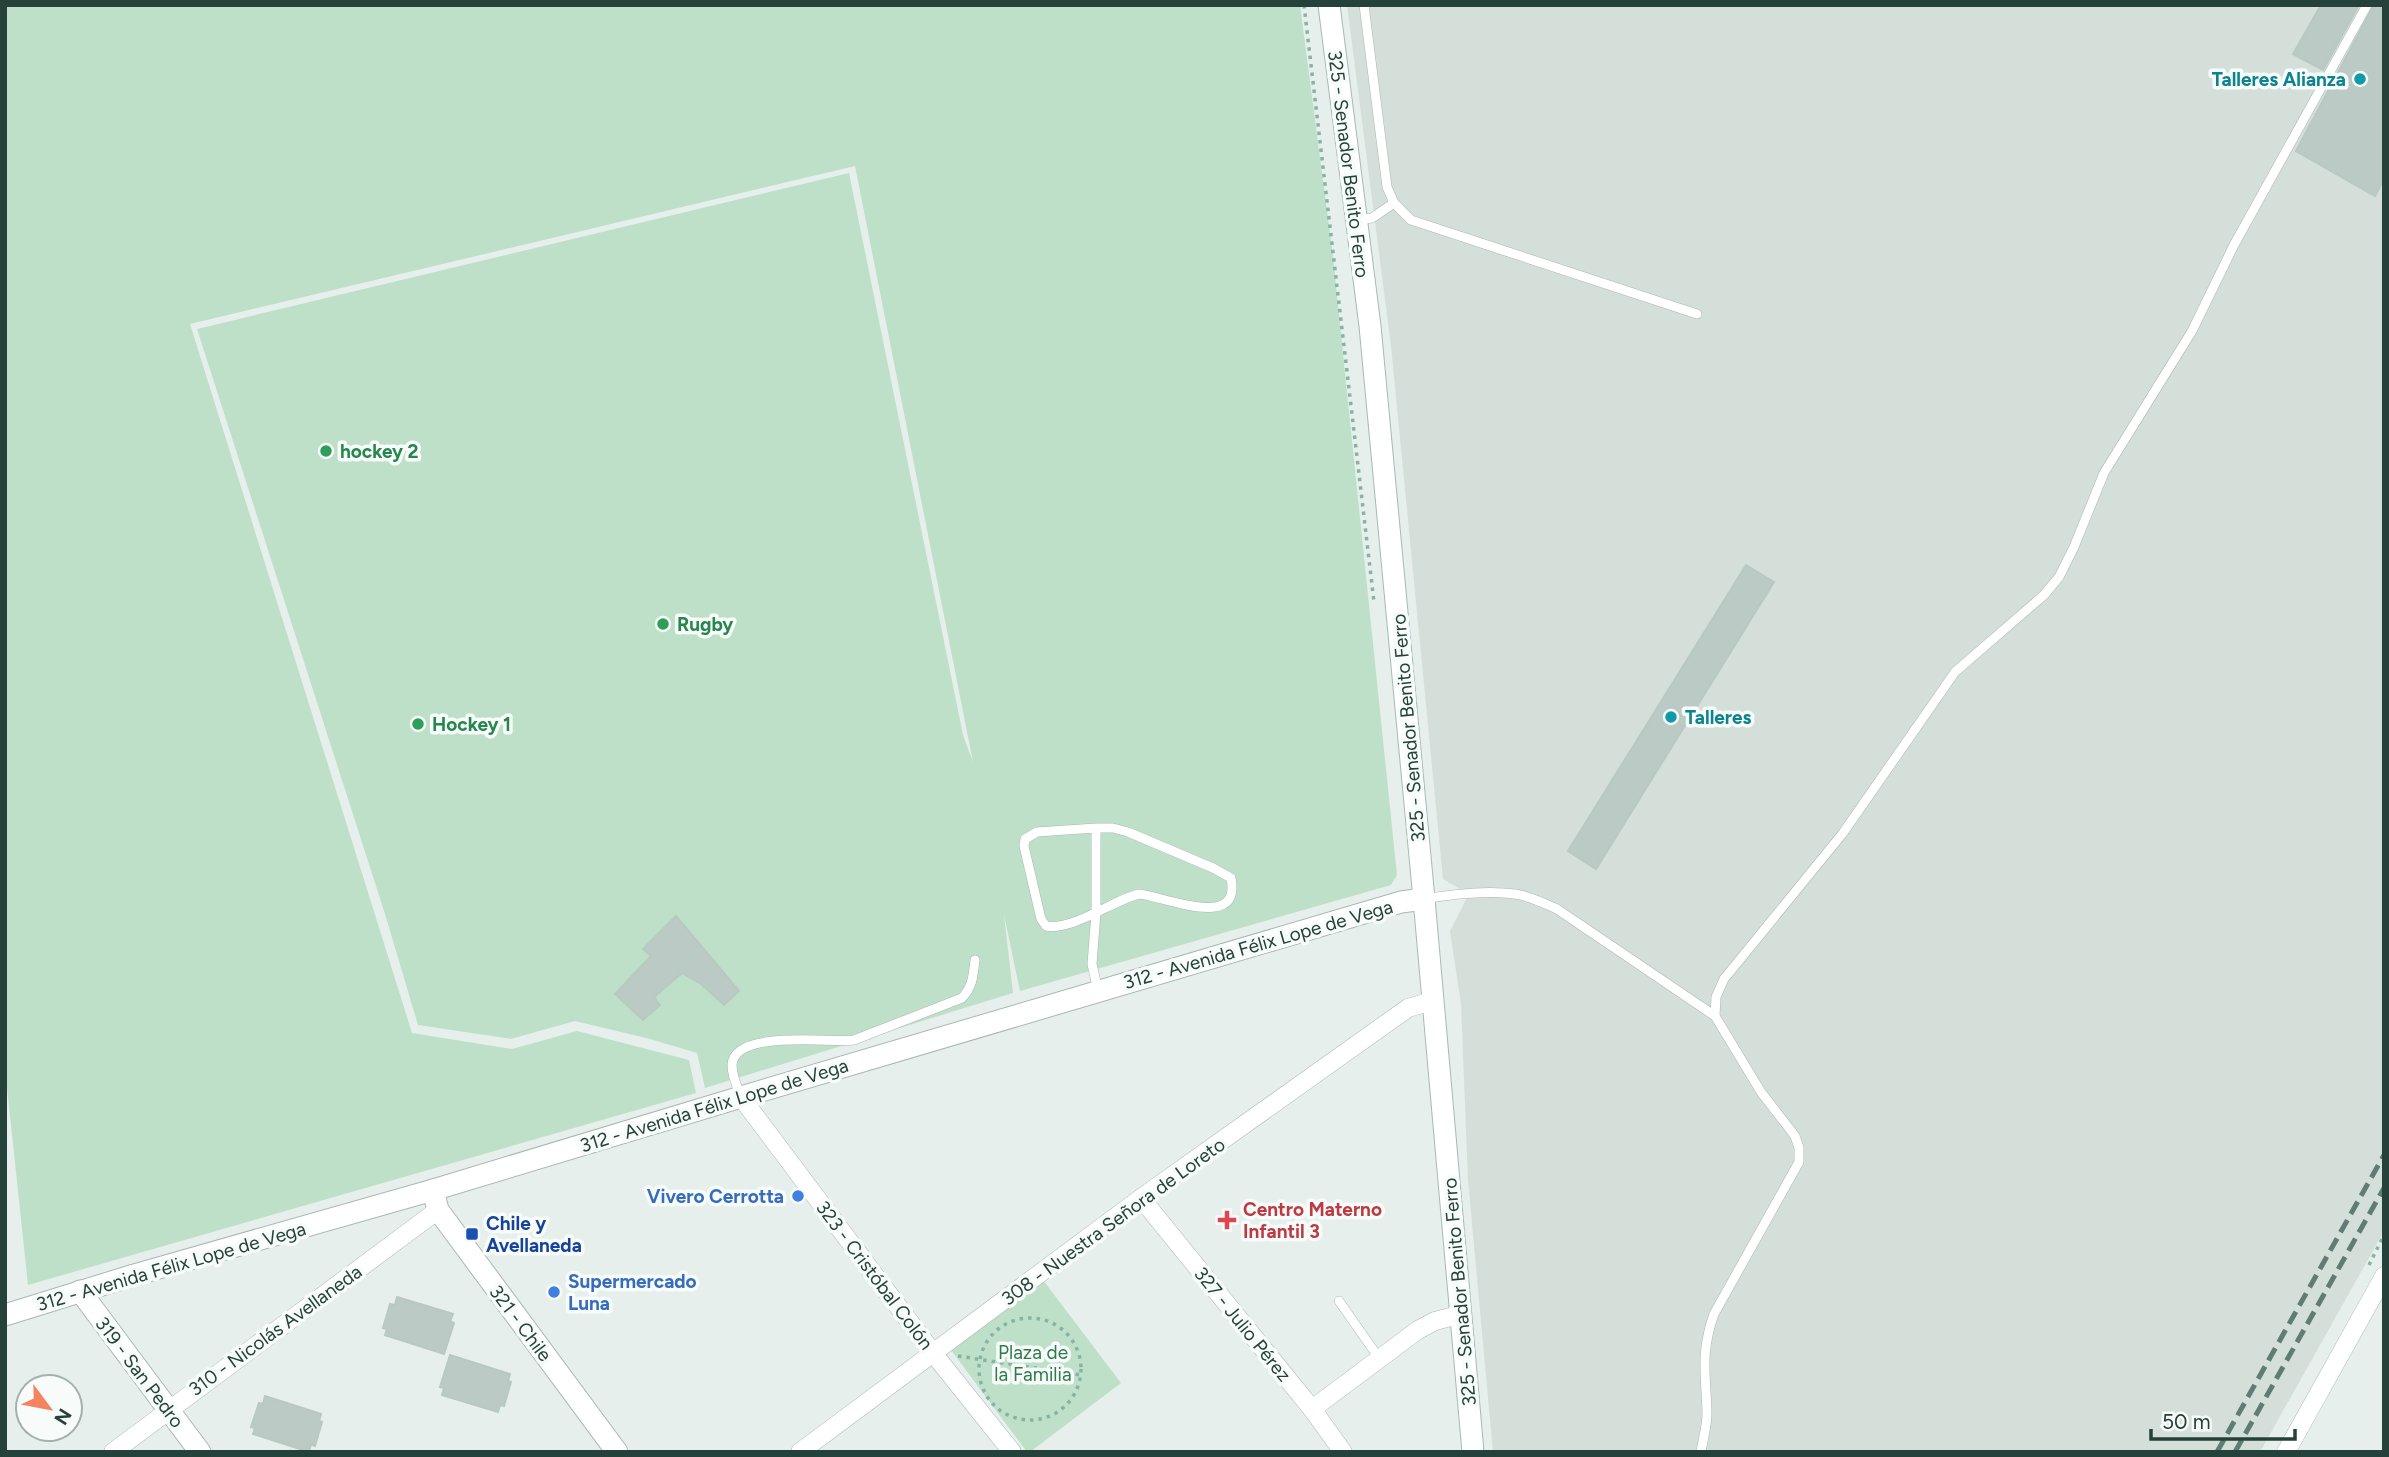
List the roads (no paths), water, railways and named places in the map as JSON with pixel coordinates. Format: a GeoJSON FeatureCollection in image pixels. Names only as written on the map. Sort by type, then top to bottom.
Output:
{"type":"FeatureCollection","features":[{"type":"Feature","properties":{"kind":"street","name":"325 - Senador Benito Ferro"},"geometry":{"type":"LineString","coordinates":[[1329,5],[1371,340],[1473,1452]]}},
{"type":"Feature","properties":{"kind":"street","name":"312 - Avenida Félix Lope de Vega"},"geometry":{"type":"LineString","coordinates":[[5,1315],[80,1291],[435,1200],[741,1097],[1401,902],[1424,899]]}},
{"type":"Feature","properties":{"kind":"street","name":"308 - Nuestra Señora de Loreto"},"geometry":{"type":"LineString","coordinates":[[800,1452],[1141,1198],[1408,1008],[1432,1001]]}},
{"type":"Feature","properties":{"kind":"street","name":"323 - Cristóbal Colón"},"geometry":{"type":"LineString","coordinates":[[741,1097],[933,1353],[1012,1452]]}},
{"type":"Feature","properties":{"kind":"street","name":"327 - Julio Pérez"},"geometry":{"type":"LineString","coordinates":[[1141,1198],[1312,1409],[1343,1452]]}},
{"type":"Feature","properties":{"kind":"street","name":"310 - Nicolás Avellaneda"},"geometry":{"type":"LineString","coordinates":[[113,1452],[435,1200]]}},
{"type":"Feature","properties":{"kind":"street","name":"321 - Chile"},"geometry":{"type":"LineString","coordinates":[[435,1200],[617,1452]]}},
{"type":"Feature","properties":{"kind":"street"},"geometry":{"type":"LineString","coordinates":[[2286,1452],[2384,1276]]}},
{"type":"Feature","properties":{"kind":"street","name":"319 - San Pedro"},"geometry":{"type":"LineString","coordinates":[[80,1291],[200,1452]]}},
{"type":"Feature","properties":{"kind":"street"},"geometry":{"type":"LineString","coordinates":[[1312,1409],[1379,1358],[1435,1321],[1462,1314]]}},
{"type":"Feature","properties":{"kind":"lane"},"geometry":{"type":"LineString","coordinates":[[1364,5],[1387,187],[1394,203],[1411,220],[1697,314]]}},
{"type":"Feature","properties":{"kind":"lane"},"geometry":{"type":"LineString","coordinates":[[1715,1016],[1716,996],[1724,979],[1843,833],[1955,672],[2044,595],[2059,577],[2104,473],[2192,331],[2234,245],[2367,5]]}},
{"type":"Feature","properties":{"kind":"lane"},"geometry":{"type":"LineString","coordinates":[[1357,220],[1372,218],[1394,203]]}},
{"type":"Feature","properties":{"kind":"lane"},"geometry":{"type":"LineString","coordinates":[[1096,828],[1096,913],[1091,964],[1098,991]]}},
{"type":"Feature","properties":{"kind":"lane"},"geometry":{"type":"LineString","coordinates":[[1096,828],[1113,828],[1128,832],[1213,868],[1231,878],[1234,890],[1230,901],[1221,908],[1208,908],[1139,894],[1128,896],[1096,913],[1054,928],[1046,926],[1041,919],[1024,846],[1025,839],[1037,832],[1096,828]]}},
{"type":"Feature","properties":{"kind":"lane"},"geometry":{"type":"LineString","coordinates":[[1424,899],[1449,894],[1513,894],[1557,909],[1715,1016],[1761,1092],[1795,1136],[1800,1148],[1799,1162],[1714,1314],[1705,1339],[1707,1416],[1701,1452]]}},
{"type":"Feature","properties":{"kind":"lane"},"geometry":{"type":"LineString","coordinates":[[741,1097],[732,1062],[738,1052],[766,1040],[839,1042],[866,1035],[962,998],[973,981],[975,960]]}},
{"type":"Feature","properties":{"kind":"lane"},"geometry":{"type":"LineString","coordinates":[[1339,1301],[1379,1358]]}},
{"type":"Feature","properties":{"kind":"railway"},"geometry":{"type":"LineString","coordinates":[[2217,1452],[2384,1155]]}},
{"type":"Feature","properties":{"kind":"railway"},"geometry":{"type":"LineString","coordinates":[[2235,1452],[2384,1188]]}},
{"type":"Feature","properties":{"kind":"place","name":"Talleres Alianza"},"geometry":{"type":"Point","coordinates":[2360,79]}},
{"type":"Feature","properties":{"kind":"place","name":"hockey 2"},"geometry":{"type":"Point","coordinates":[326,451]}},
{"type":"Feature","properties":{"kind":"place","name":"Rugby"},"geometry":{"type":"Point","coordinates":[663,624]}},
{"type":"Feature","properties":{"kind":"place","name":"Talleres"},"geometry":{"type":"Point","coordinates":[1671,717]}},
{"type":"Feature","properties":{"kind":"place","name":"Hockey 1"},"geometry":{"type":"Point","coordinates":[418,724]}},
{"type":"Feature","properties":{"kind":"place","name":"Vivero Cerrotta"},"geometry":{"type":"Point","coordinates":[798,1196]}},
{"type":"Feature","properties":{"kind":"place","name":"Centro Materno Infantil 3"},"geometry":{"type":"Point","coordinates":[1227,1220]}},
{"type":"Feature","properties":{"kind":"place","name":"Chile y Avellaneda"},"geometry":{"type":"Point","coordinates":[472,1234]}},
{"type":"Feature","properties":{"kind":"place","name":"Supermercado Luna"},"geometry":{"type":"Point","coordinates":[554,1292]}},
{"type":"Feature","properties":{"kind":"park label","name":"Plaza de la Familia"},"geometry":{"type":"Point","coordinates":[1033,1363]}}]}
